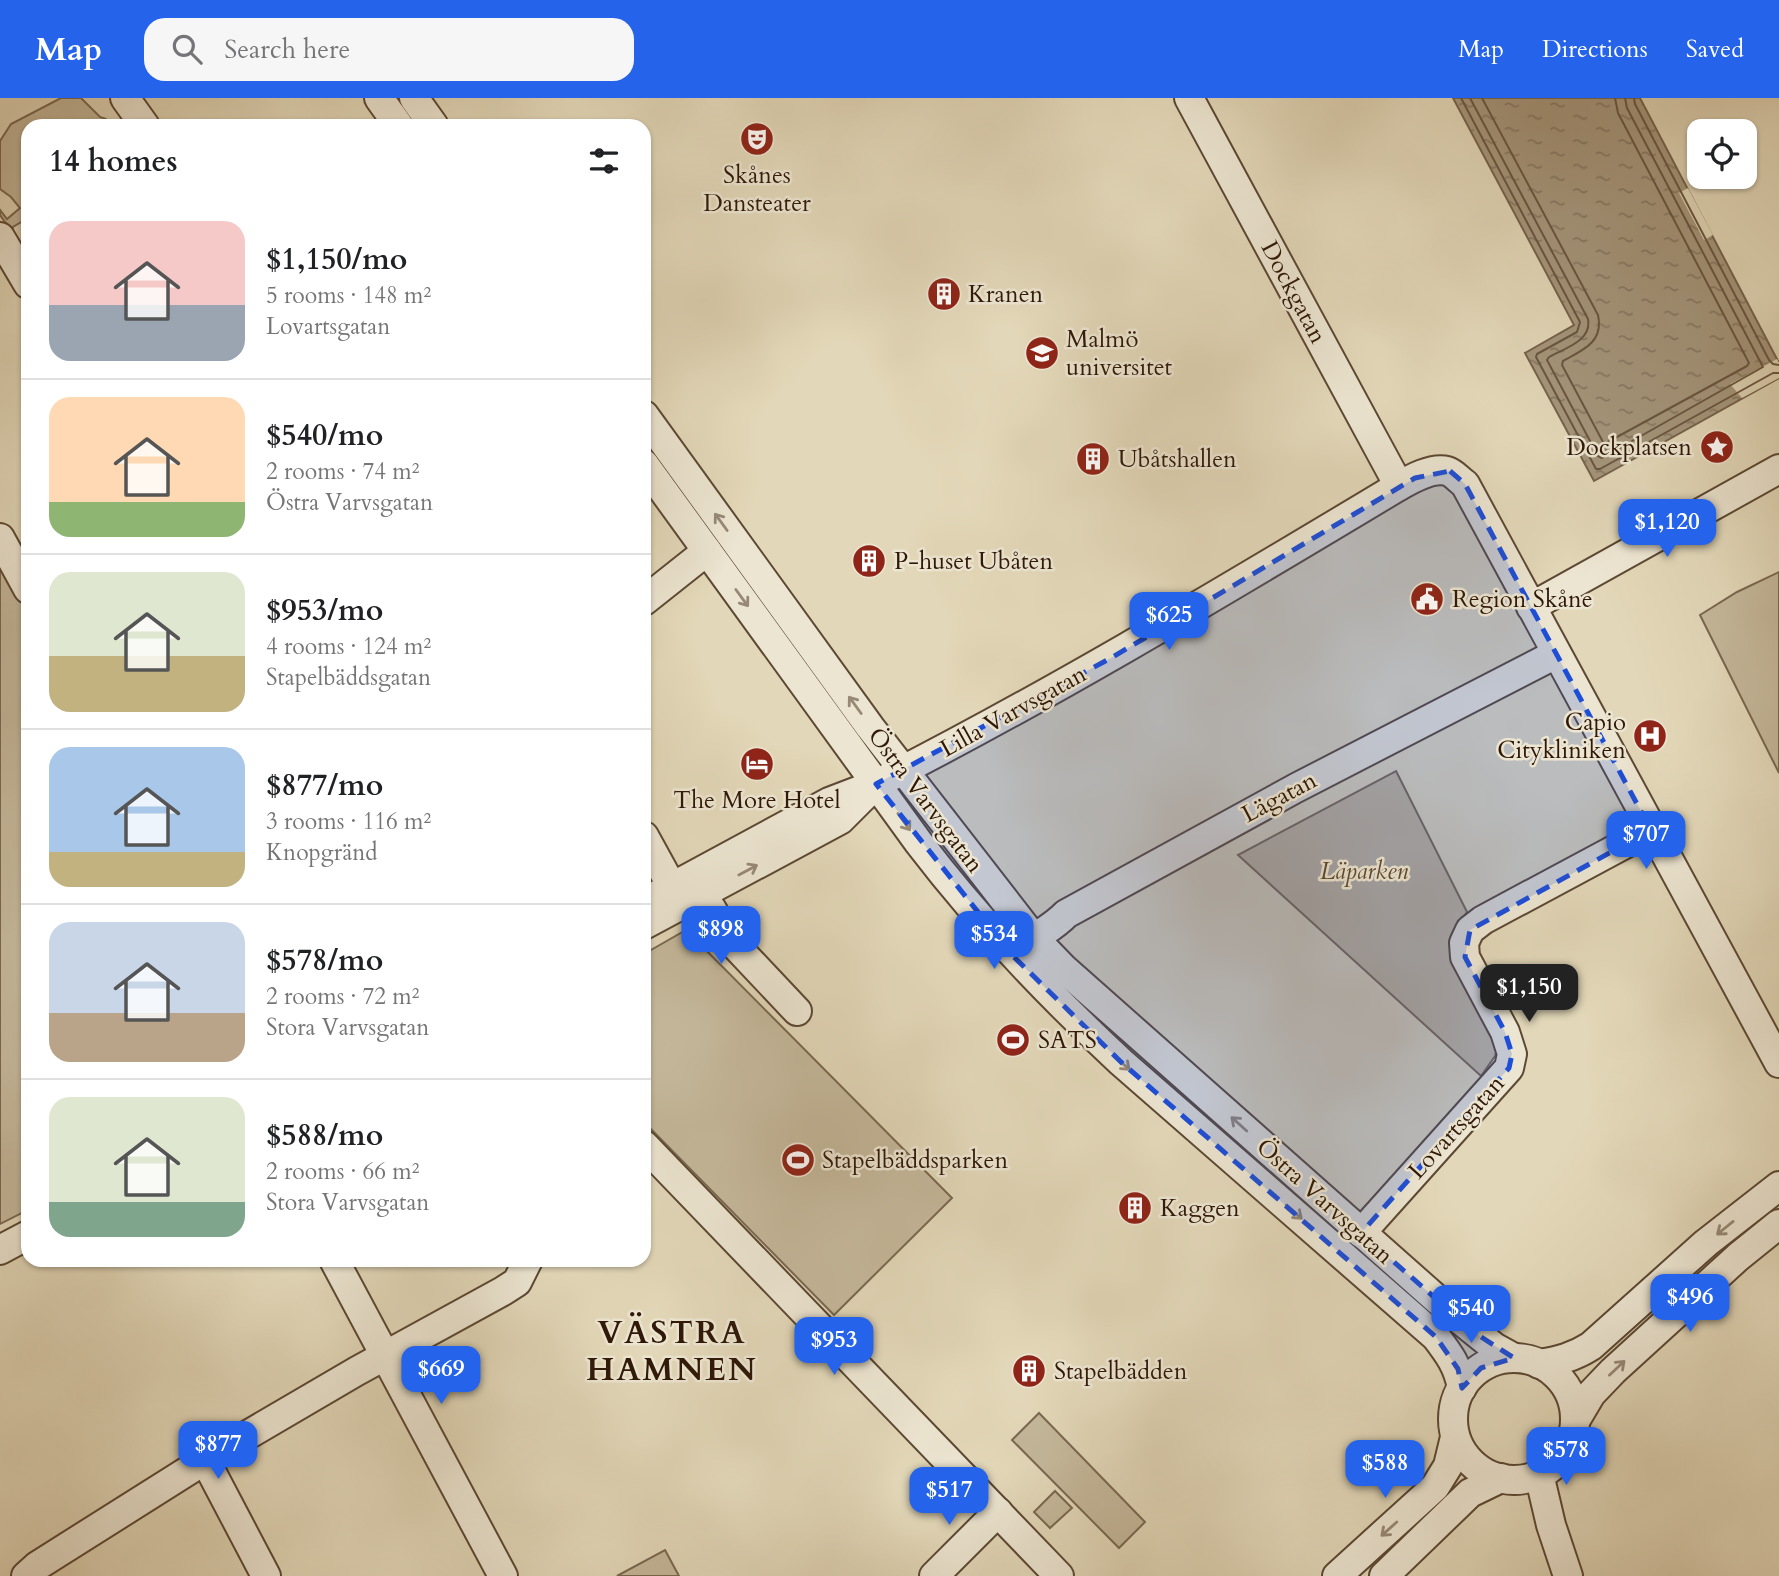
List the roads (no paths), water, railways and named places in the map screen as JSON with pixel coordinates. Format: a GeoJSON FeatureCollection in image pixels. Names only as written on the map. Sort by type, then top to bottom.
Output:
{"type":"FeatureCollection","features":[{"type":"Feature","properties":{"kind":"street"},"geometry":{"type":"LineString","coordinates":[[125,98],[140,119]]}},
{"type":"Feature","properties":{"kind":"street"},"geometry":{"type":"LineString","coordinates":[[379,98],[395,119]]}},
{"type":"Feature","properties":{"kind":"street"},"geometry":{"type":"LineString","coordinates":[[414,98],[429,119]]}},
{"type":"Feature","properties":{"kind":"street","name":"Dockgatan"},"geometry":{"type":"LineString","coordinates":[[1189,98],[1399,486]]}},
{"type":"Feature","properties":{"kind":"street"},"geometry":{"type":"LineString","coordinates":[[0,237],[21,272]]}},
{"type":"Feature","properties":{"kind":"street","name":"Östra Varvsgatan"},"geometry":{"type":"LineString","coordinates":[[651,425],[823,662],[1008,908],[1023,947],[1063,968],[1475,1333],[1526,1361]]}},
{"type":"Feature","properties":{"kind":"street","name":"Lilla Varvsgatan"},"geometry":{"type":"LineString","coordinates":[[651,900],[685,892],[840,820],[876,784],[945,750],[1111,658],[1415,478],[1441,470],[1450,471],[1465,484],[1531,607]]}},
{"type":"Feature","properties":{"kind":"street"},"geometry":{"type":"LineString","coordinates":[[1779,470],[1531,607],[1779,1063]]}},
{"type":"Feature","properties":{"kind":"street","name":"Östra Varvsgatan"},"geometry":{"type":"LineString","coordinates":[[651,474],[947,879],[1023,947],[1075,1019],[1436,1337],[1458,1369],[1462,1388]]}},
{"type":"Feature","properties":{"kind":"street"},"geometry":{"type":"LineString","coordinates":[[0,538],[21,576]]}},
{"type":"Feature","properties":{"kind":"street"},"geometry":{"type":"LineString","coordinates":[[651,595],[707,551]]}},
{"type":"Feature","properties":{"kind":"street","name":"Lägatan"},"geometry":{"type":"LineString","coordinates":[[1023,947],[1066,914],[1275,800],[1556,654]]}},
{"type":"Feature","properties":{"kind":"street","name":"Lovartsgatan"},"geometry":{"type":"LineString","coordinates":[[1361,1233],[1509,1068],[1512,1054],[1505,1032],[1465,957],[1464,943],[1470,930],[1483,920],[1651,830]]}},
{"type":"Feature","properties":{"kind":"street"},"geometry":{"type":"LineString","coordinates":[[651,846],[685,892],[711,908],[730,940],[797,1011]]}},
{"type":"Feature","properties":{"kind":"street","name":"Lilla Varvsgatan"},"geometry":{"type":"LineString","coordinates":[[651,919],[685,892]]}},
{"type":"Feature","properties":{"kind":"street"},"geometry":{"type":"LineString","coordinates":[[651,1152],[1059,1576]]}},
{"type":"Feature","properties":{"kind":"street"},"geometry":{"type":"LineString","coordinates":[[1336,1576],[1435,1487],[1448,1466],[1455,1437],[1453,1416],[1456,1399],[1480,1368],[1493,1362],[1562,1360],[1577,1355],[1591,1346],[1706,1243],[1779,1186]]}},
{"type":"Feature","properties":{"kind":"street"},"geometry":{"type":"LineString","coordinates":[[1455,1437],[1476,1468],[1501,1478],[1512,1480],[1539,1475],[1552,1467],[1565,1452],[1575,1421],[1591,1394],[1738,1257],[1779,1224]]}},
{"type":"Feature","properties":{"kind":"street"},"geometry":{"type":"LineString","coordinates":[[0,1250],[21,1239]]}},
{"type":"Feature","properties":{"kind":"street"},"geometry":{"type":"LineString","coordinates":[[0,1268],[21,1257]]}},
{"type":"Feature","properties":{"kind":"street"},"geometry":{"type":"LineString","coordinates":[[338,1267],[386,1354],[495,1573]]}},
{"type":"Feature","properties":{"kind":"street"},"geometry":{"type":"LineString","coordinates":[[26,1576],[37,1566],[205,1460],[386,1354],[517,1282],[524,1267]]}},
{"type":"Feature","properties":{"kind":"street"},"geometry":{"type":"LineString","coordinates":[[1526,1361],[1552,1372],[1563,1383],[1570,1396],[1575,1421]]}},
{"type":"Feature","properties":{"kind":"street"},"geometry":{"type":"LineString","coordinates":[[205,1460],[266,1576]]}},
{"type":"Feature","properties":{"kind":"street"},"geometry":{"type":"LineString","coordinates":[[1539,1475],[1550,1525],[1568,1576]]}},
{"type":"Feature","properties":{"kind":"street"},"geometry":{"type":"LineString","coordinates":[[1384,1576],[1470,1493],[1501,1478]]}},
{"type":"Feature","properties":{"kind":"street"},"geometry":{"type":"LineString","coordinates":[[934,1576],[998,1513]]}},
{"type":"Feature","properties":{"kind":"water"},"geometry":{"type":"Polygon","coordinates":[[[1453,98],[1640,98],[1779,363],[1779,378],[1594,481],[1525,353],[1574,325],[1453,98]]]}},
{"type":"Feature","properties":{"kind":"place","name":"Skånes Dansteater"},"geometry":{"type":"Point","coordinates":[757,139]}},
{"type":"Feature","properties":{"kind":"place","name":"Kranen"},"geometry":{"type":"Point","coordinates":[944,294]}},
{"type":"Feature","properties":{"kind":"place","name":"Malmö universitet"},"geometry":{"type":"Point","coordinates":[1042,353]}},
{"type":"Feature","properties":{"kind":"place","name":"Dockplatsen"},"geometry":{"type":"Point","coordinates":[1717,447]}},
{"type":"Feature","properties":{"kind":"place","name":"Ubåtshallen"},"geometry":{"type":"Point","coordinates":[1093,459]}},
{"type":"Feature","properties":{"kind":"place","name":"P-huset Ubåten"},"geometry":{"type":"Point","coordinates":[869,561]}},
{"type":"Feature","properties":{"kind":"place","name":"Region Skåne"},"geometry":{"type":"Point","coordinates":[1427,599]}},
{"type":"Feature","properties":{"kind":"place","name":"Capio Citykliniken"},"geometry":{"type":"Point","coordinates":[1650,736]}},
{"type":"Feature","properties":{"kind":"place","name":"The More Hotel"},"geometry":{"type":"Point","coordinates":[757,764]}},
{"type":"Feature","properties":{"kind":"place","name":"SATS"},"geometry":{"type":"Point","coordinates":[1013,1040]}},
{"type":"Feature","properties":{"kind":"place","name":"Stapelbäddsparken"},"geometry":{"type":"Point","coordinates":[798,1160]}},
{"type":"Feature","properties":{"kind":"place","name":"Kaggen"},"geometry":{"type":"Point","coordinates":[1135,1208]}},
{"type":"Feature","properties":{"kind":"place","name":"Stapelbädden"},"geometry":{"type":"Point","coordinates":[1029,1371]}},
{"type":"Feature","properties":{"kind":"district","name":"VÄSTRA HAMNEN"},"geometry":{"type":"Point","coordinates":[672,1350]}},
{"type":"Feature","properties":{"kind":"park label","name":"Läparken"},"geometry":{"type":"Point","coordinates":[1364,871]}}]}
